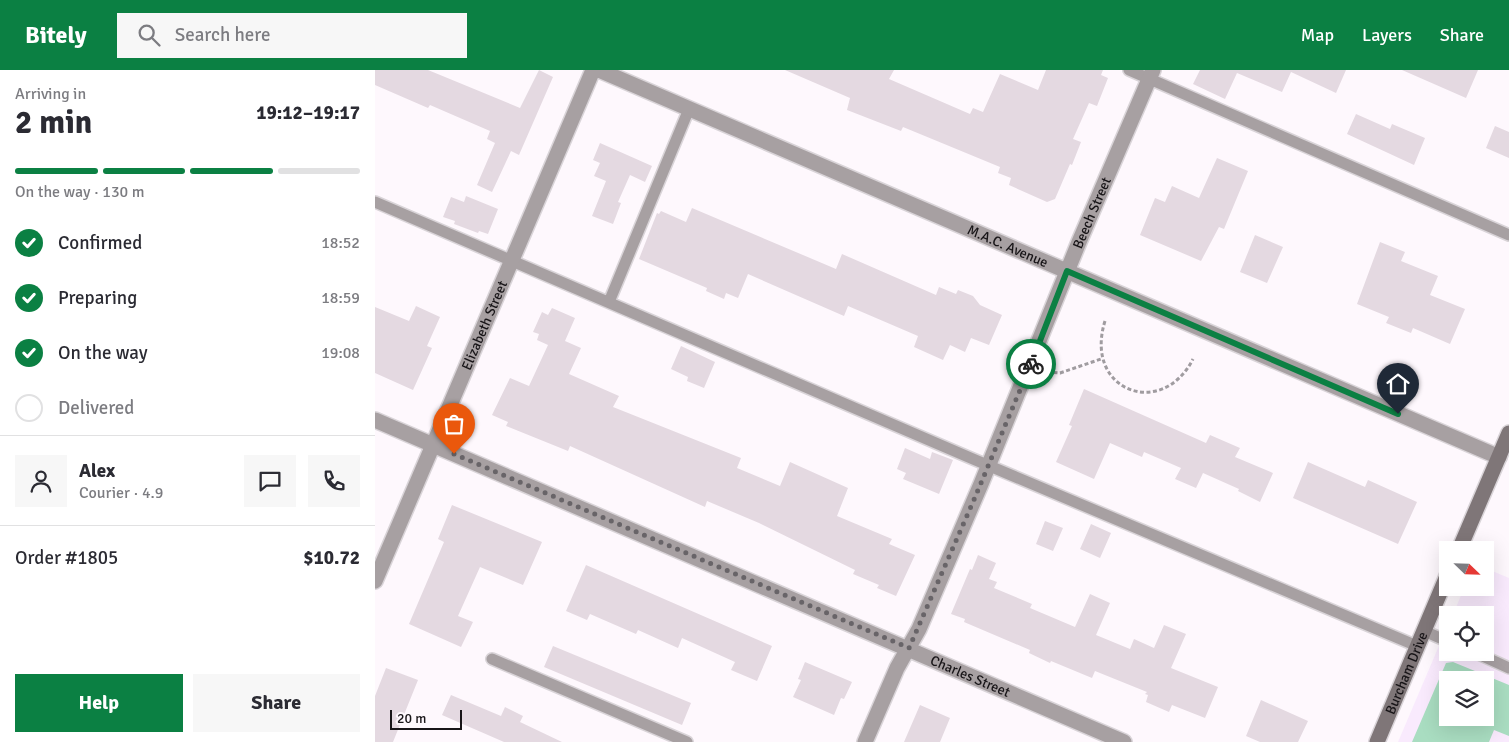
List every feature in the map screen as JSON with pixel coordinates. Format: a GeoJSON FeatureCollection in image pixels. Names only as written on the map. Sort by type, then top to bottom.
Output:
{"type":"FeatureCollection","features":[{"type":"Feature","properties":{"kind":"street","name":"Elizabeth Street"},"geometry":{"type":"LineString","coordinates":[[375,581],[593,70]]}},
{"type":"Feature","properties":{"kind":"street","name":"M.A.C. Avenue"},"geometry":{"type":"LineString","coordinates":[[599,70],[1499,457]]}},
{"type":"Feature","properties":{"kind":"street","name":"Beech Street"},"geometry":{"type":"LineString","coordinates":[[865,742],[909,648],[989,466],[1067,271],[1151,74]]}},
{"type":"Feature","properties":{"kind":"street","name":"Charles Street"},"geometry":{"type":"LineString","coordinates":[[375,420],[1124,742]]}},
{"type":"Feature","properties":{"kind":"street"},"geometry":{"type":"LineString","coordinates":[[1463,541],[1509,433]]}},
{"type":"Feature","properties":{"kind":"street","name":"Burcham Drive"},"geometry":{"type":"LineString","coordinates":[[1377,742],[1439,595]]}},
{"type":"Feature","properties":{"kind":"lane"},"geometry":{"type":"LineString","coordinates":[[1129,70],[1151,74],[1509,235]]}},
{"type":"Feature","properties":{"kind":"lane"},"geometry":{"type":"LineString","coordinates":[[609,302],[689,109]]}},
{"type":"Feature","properties":{"kind":"lane"},"geometry":{"type":"LineString","coordinates":[[375,202],[989,466],[1417,646]]}},
{"type":"Feature","properties":{"kind":"lane"},"geometry":{"type":"LineString","coordinates":[[1424,630],[1439,637]]}},
{"type":"Feature","properties":{"kind":"lane"},"geometry":{"type":"LineString","coordinates":[[492,659],[687,742]]}},
{"type":"Feature","properties":{"kind":"lane"},"geometry":{"type":"LineString","coordinates":[[1494,661],[1509,668]]}},
{"type":"Feature","properties":{"kind":"path"},"geometry":{"type":"LineString","coordinates":[[1105,321],[1100,338],[1101,359],[1106,371],[1117,382],[1127,388],[1141,392],[1170,387],[1186,374],[1193,359]]}},
{"type":"Feature","properties":{"kind":"path"},"geometry":{"type":"LineString","coordinates":[[1045,372],[1060,373],[1101,359]]}},
{"type":"Feature","properties":{"kind":"shaded area"},"geometry":{"type":"Polygon","coordinates":[[[1494,572],[1509,578],[1509,742],[1398,742],[1439,646],[1439,661],[1494,661],[1494,606],[1457,606],[1461,596],[1494,596],[1494,572]]]}},
{"type":"Feature","properties":{"kind":"green space"},"geometry":{"type":"Polygon","coordinates":[[[1453,662],[1475,671],[1443,671],[1446,663],[1453,662]]]}},
{"type":"Feature","properties":{"kind":"green space"},"geometry":{"type":"Polygon","coordinates":[[[1439,679],[1439,726],[1494,726],[1494,679],[1509,685],[1509,736],[1494,730],[1489,742],[1412,742],[1439,679]]]}},
{"type":"Feature","properties":{"kind":"building"},"geometry":{"type":"Polygon","coordinates":[[[375,70],[428,70],[520,108],[539,70],[553,77],[519,155],[511,151],[492,192],[477,185],[495,143],[487,139],[490,131],[430,105],[428,108],[375,85],[375,70]]]}},
{"type":"Feature","properties":{"kind":"building"},"geometry":{"type":"Polygon","coordinates":[[[785,70],[894,70],[889,79],[970,114],[973,108],[983,112],[1000,74],[1038,90],[1046,70],[1103,70],[1101,75],[1108,78],[1097,106],[1089,103],[1073,139],[1081,142],[1072,165],[1070,164],[1055,199],[1047,202],[1009,185],[1011,178],[998,173],[1000,167],[903,127],[901,131],[847,110],[850,98],[785,70]]]}},
{"type":"Feature","properties":{"kind":"building"},"geometry":{"type":"Polygon","coordinates":[[[1200,70],[1346,70],[1336,93],[1291,72],[1282,92],[1237,73],[1225,99],[1193,84],[1200,70]]]}},
{"type":"Feature","properties":{"kind":"building"},"geometry":{"type":"Polygon","coordinates":[[[1402,70],[1478,70],[1466,98],[1402,70]]]}},
{"type":"Feature","properties":{"kind":"building"},"geometry":{"type":"Polygon","coordinates":[[[1356,114],[1390,129],[1392,124],[1425,138],[1414,165],[1347,134],[1356,114]]]}},
{"type":"Feature","properties":{"kind":"building"},"geometry":{"type":"Polygon","coordinates":[[[1495,126],[1509,132],[1509,158],[1486,148],[1495,126]]]}},
{"type":"Feature","properties":{"kind":"building"},"geometry":{"type":"Polygon","coordinates":[[[600,143],[652,166],[645,182],[630,175],[618,202],[621,203],[613,224],[592,216],[606,181],[594,176],[600,163],[593,160],[600,143]]]}},
{"type":"Feature","properties":{"kind":"building"},"geometry":{"type":"Polygon","coordinates":[[[1217,158],[1248,171],[1224,229],[1219,227],[1201,261],[1140,235],[1155,198],[1165,202],[1172,186],[1199,198],[1217,158]]]}},
{"type":"Feature","properties":{"kind":"building"},"geometry":{"type":"Polygon","coordinates":[[[466,196],[498,209],[488,234],[479,231],[478,233],[454,224],[455,221],[443,217],[451,197],[464,202],[466,196]]]}},
{"type":"Feature","properties":{"kind":"building"},"geometry":{"type":"Polygon","coordinates":[[[692,208],[836,269],[842,254],[936,295],[939,287],[956,294],[958,290],[973,296],[980,305],[1002,315],[989,345],[971,338],[965,352],[950,345],[943,360],[914,347],[918,336],[848,306],[844,316],[748,274],[738,298],[726,293],[724,299],[706,291],[707,288],[639,259],[657,213],[659,214],[661,211],[686,222],[692,208]]]}},
{"type":"Feature","properties":{"kind":"building"},"geometry":{"type":"Polygon","coordinates":[[[1255,235],[1283,247],[1267,283],[1240,272],[1255,235]]]}},
{"type":"Feature","properties":{"kind":"building"},"geometry":{"type":"Polygon","coordinates":[[[1380,242],[1405,252],[1401,261],[1438,276],[1430,295],[1465,309],[1450,344],[1413,328],[1411,333],[1386,323],[1389,317],[1357,304],[1380,242]]]}},
{"type":"Feature","properties":{"kind":"building"},"geometry":{"type":"Polygon","coordinates":[[[416,306],[440,317],[427,346],[432,348],[413,390],[375,373],[375,307],[409,321],[416,306]]]}},
{"type":"Feature","properties":{"kind":"building"},"geometry":{"type":"Polygon","coordinates":[[[552,308],[575,318],[565,341],[581,348],[569,374],[619,396],[613,407],[741,458],[737,468],[780,486],[790,462],[848,488],[837,516],[892,539],[889,544],[915,555],[896,596],[877,588],[879,585],[853,574],[855,570],[759,523],[707,501],[705,507],[570,446],[568,451],[506,426],[508,422],[492,415],[510,378],[529,386],[548,345],[537,340],[539,334],[533,332],[542,312],[548,315],[552,308]]]}},
{"type":"Feature","properties":{"kind":"building"},"geometry":{"type":"Polygon","coordinates":[[[681,346],[715,362],[704,388],[687,381],[688,377],[671,369],[681,346]]]}},
{"type":"Feature","properties":{"kind":"building"},"geometry":{"type":"Polygon","coordinates":[[[1084,389],[1206,443],[1210,435],[1240,448],[1235,457],[1273,473],[1260,502],[1238,491],[1239,489],[1203,473],[1196,488],[1175,479],[1181,468],[1144,452],[1142,457],[1110,443],[1094,479],[1056,462],[1072,426],[1069,425],[1084,389]]]}},
{"type":"Feature","properties":{"kind":"building"},"geometry":{"type":"Polygon","coordinates":[[[905,448],[930,459],[932,452],[953,460],[939,494],[903,479],[906,473],[897,469],[905,448]]]}},
{"type":"Feature","properties":{"kind":"building"},"geometry":{"type":"Polygon","coordinates":[[[1308,462],[1365,487],[1368,480],[1417,502],[1398,544],[1293,498],[1308,462]]]}},
{"type":"Feature","properties":{"kind":"building"},"geometry":{"type":"Polygon","coordinates":[[[452,505],[542,542],[523,585],[480,567],[458,616],[473,622],[461,647],[409,624],[444,542],[438,539],[452,505]]]}},
{"type":"Feature","properties":{"kind":"building"},"geometry":{"type":"Polygon","coordinates":[[[1045,521],[1063,528],[1053,551],[1036,544],[1045,521]]]}},
{"type":"Feature","properties":{"kind":"building"},"geometry":{"type":"Polygon","coordinates":[[[1091,524],[1111,533],[1100,558],[1080,549],[1091,524]]]}},
{"type":"Feature","properties":{"kind":"building"},"geometry":{"type":"Polygon","coordinates":[[[978,555],[996,563],[989,579],[997,582],[994,588],[1032,604],[1030,608],[1075,627],[1090,594],[1110,603],[1096,635],[1130,649],[1134,639],[1154,648],[1164,625],[1186,634],[1171,668],[1218,687],[1205,718],[1172,705],[1169,712],[1146,702],[1148,695],[1145,694],[1147,692],[1095,671],[1092,678],[1051,661],[1050,663],[1029,653],[1030,650],[964,622],[965,619],[951,614],[978,555]]]}},
{"type":"Feature","properties":{"kind":"building"},"geometry":{"type":"Polygon","coordinates":[[[586,565],[772,646],[757,681],[731,670],[735,662],[682,638],[678,648],[638,630],[636,634],[590,614],[587,620],[566,611],[586,565]]]}},
{"type":"Feature","properties":{"kind":"building"},"geometry":{"type":"Polygon","coordinates":[[[553,646],[691,703],[682,725],[544,667],[553,646]]]}},
{"type":"Feature","properties":{"kind":"building"},"geometry":{"type":"Polygon","coordinates":[[[805,662],[852,682],[844,699],[841,698],[834,715],[793,697],[801,680],[798,679],[805,662]]]}},
{"type":"Feature","properties":{"kind":"building"},"geometry":{"type":"Polygon","coordinates":[[[386,668],[418,680],[393,742],[375,742],[375,696],[386,668]]]}},
{"type":"Feature","properties":{"kind":"building"},"geometry":{"type":"Polygon","coordinates":[[[451,695],[501,716],[505,707],[523,716],[520,722],[562,742],[504,742],[442,715],[451,695]]]}},
{"type":"Feature","properties":{"kind":"building"},"geometry":{"type":"Polygon","coordinates":[[[1261,700],[1308,721],[1298,742],[1260,742],[1246,736],[1261,700]]]}},
{"type":"Feature","properties":{"kind":"building"},"geometry":{"type":"Polygon","coordinates":[[[920,705],[950,718],[940,742],[904,742],[920,705]]]}},
{"type":"Feature","properties":{"kind":"way so far"},"geometry":{"type":"LineString","coordinates":[[454,454],[909,648],[919,630],[1031,364]]}},
{"type":"Feature","properties":{"kind":"route"},"geometry":{"type":"LineString","coordinates":[[1031,364],[1057,301],[1067,271],[1398,414]]}}]}
